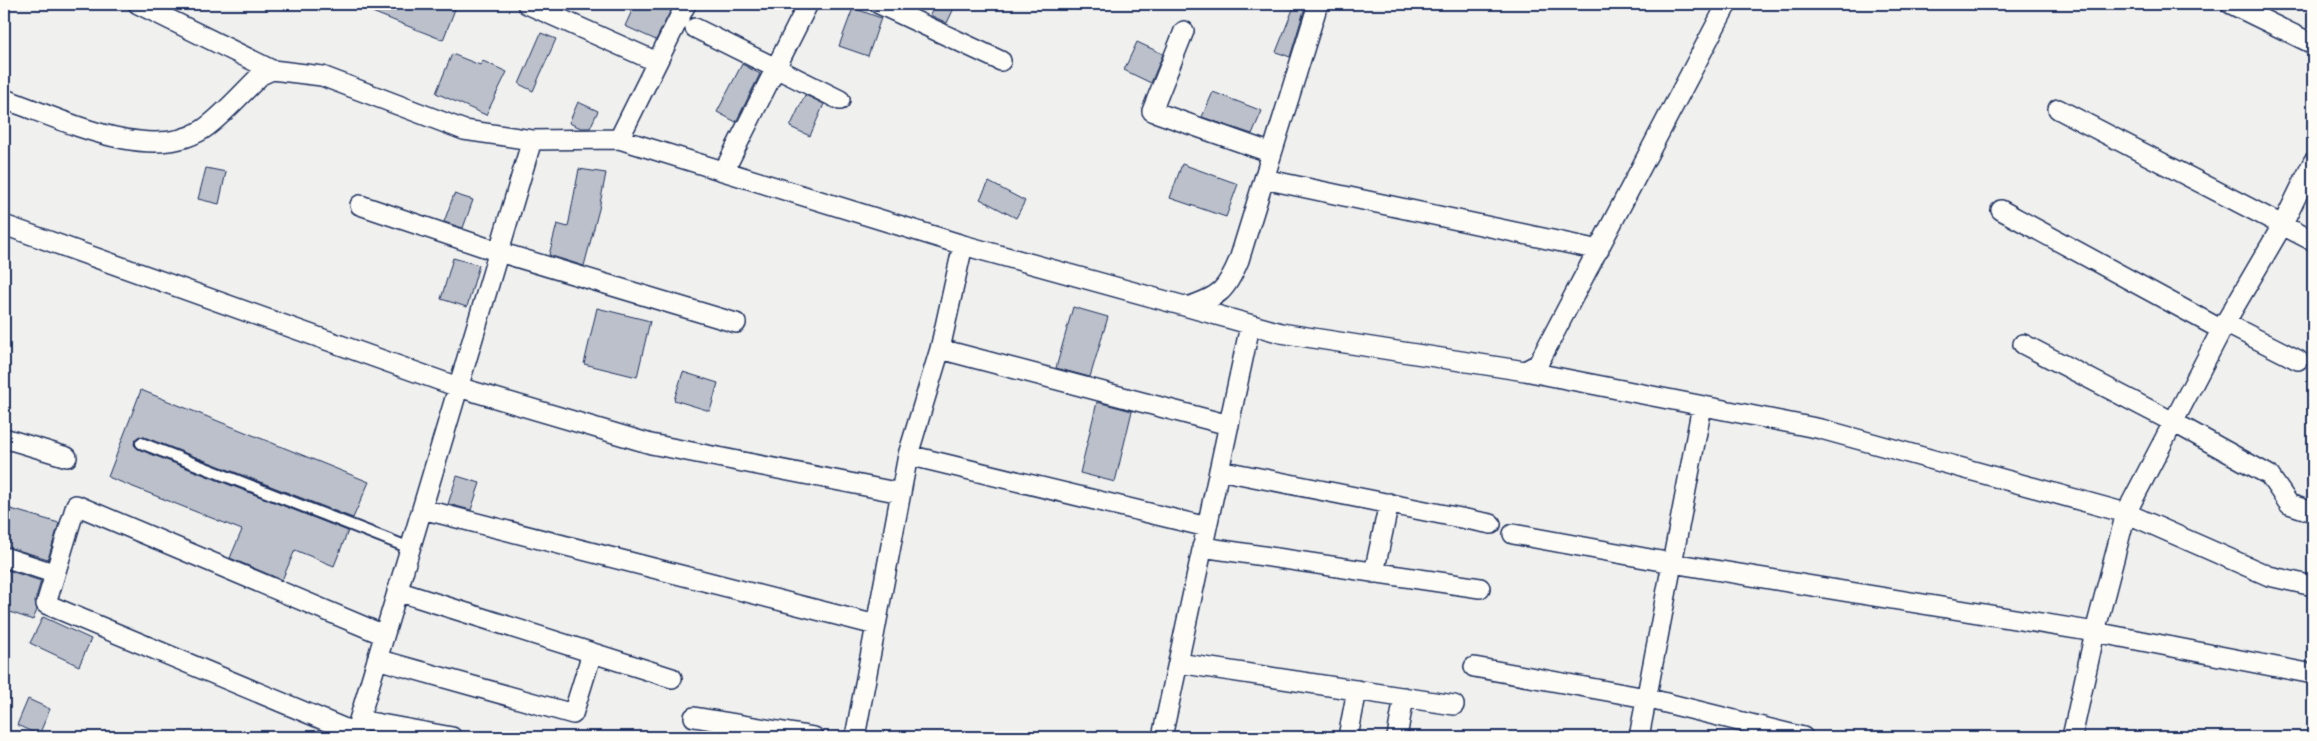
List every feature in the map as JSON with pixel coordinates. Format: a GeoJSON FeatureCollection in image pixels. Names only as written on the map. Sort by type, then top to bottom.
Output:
{"type":"FeatureCollection","features":[{"type":"Feature","properties":{"kind":"street"},"geometry":{"type":"LineString","coordinates":[[138,4],[272,70],[322,76],[464,130],[532,140],[619,139],[963,246],[1188,307],[1250,326],[1281,333],[1525,371],[1821,429],[2126,513],[2270,576],[2313,586]]}},
{"type":"Feature","properties":{"kind":"street"},"geometry":{"type":"LineString","coordinates":[[527,4],[657,62]]}},
{"type":"Feature","properties":{"kind":"street"},"geometry":{"type":"LineString","coordinates":[[619,139],[686,4]]}},
{"type":"Feature","properties":{"kind":"street"},"geometry":{"type":"LineString","coordinates":[[724,171],[808,4]]}},
{"type":"Feature","properties":{"kind":"street"},"geometry":{"type":"LineString","coordinates":[[879,4],[1001,61]]}},
{"type":"Feature","properties":{"kind":"street"},"geometry":{"type":"LineString","coordinates":[[1188,307],[1212,299],[1229,283],[1239,260],[1318,4]]}},
{"type":"Feature","properties":{"kind":"street"},"geometry":{"type":"LineString","coordinates":[[1525,371],[1538,364],[1727,4]]}},
{"type":"Feature","properties":{"kind":"street"},"geometry":{"type":"LineString","coordinates":[[2231,4],[2313,44]]}},
{"type":"Feature","properties":{"kind":"street"},"geometry":{"type":"LineString","coordinates":[[695,28],[840,100]]}},
{"type":"Feature","properties":{"kind":"street"},"geometry":{"type":"LineString","coordinates":[[1184,31],[1152,111],[1272,153]]}},
{"type":"Feature","properties":{"kind":"street"},"geometry":{"type":"LineString","coordinates":[[5,102],[96,132],[159,142],[178,140],[202,130],[261,75],[272,70]]}},
{"type":"Feature","properties":{"kind":"street"},"geometry":{"type":"LineString","coordinates":[[2058,109],[2313,240]]}},
{"type":"Feature","properties":{"kind":"street"},"geometry":{"type":"LineString","coordinates":[[356,730],[532,140]]}},
{"type":"Feature","properties":{"kind":"street"},"geometry":{"type":"LineString","coordinates":[[2072,737],[2095,632],[2126,513],[2175,423],[2223,327],[2283,224],[2313,162]]}},
{"type":"Feature","properties":{"kind":"street"},"geometry":{"type":"LineString","coordinates":[[1264,179],[1599,250]]}},
{"type":"Feature","properties":{"kind":"street"},"geometry":{"type":"LineString","coordinates":[[360,206],[499,252],[736,323]]}},
{"type":"Feature","properties":{"kind":"street"},"geometry":{"type":"LineString","coordinates":[[2001,210],[2223,327],[2298,360]]}},
{"type":"Feature","properties":{"kind":"street"},"geometry":{"type":"LineString","coordinates":[[4,225],[458,387],[651,444],[902,493]]}},
{"type":"Feature","properties":{"kind":"street"},"geometry":{"type":"LineString","coordinates":[[854,737],[908,454],[940,349],[963,246]]}},
{"type":"Feature","properties":{"kind":"street"},"geometry":{"type":"LineString","coordinates":[[1162,737],[1250,326]]}},
{"type":"Feature","properties":{"kind":"street"},"geometry":{"type":"LineString","coordinates":[[2023,344],[2175,423],[2269,475],[2289,504],[2313,512]]}},
{"type":"Feature","properties":{"kind":"street"},"geometry":{"type":"LineString","coordinates":[[940,349],[1229,425]]}},
{"type":"Feature","properties":{"kind":"street"},"geometry":{"type":"LineString","coordinates":[[1639,737],[1702,406]]}},
{"type":"Feature","properties":{"kind":"street"},"geometry":{"type":"LineString","coordinates":[[4,438],[67,457]]}},
{"type":"Feature","properties":{"kind":"street"},"geometry":{"type":"LineString","coordinates":[[908,454],[1207,527]]}},
{"type":"Feature","properties":{"kind":"street"},"geometry":{"type":"LineString","coordinates":[[1219,470],[1492,524]]}},
{"type":"Feature","properties":{"kind":"street"},"geometry":{"type":"LineString","coordinates":[[1374,573],[1389,503]]}},
{"type":"Feature","properties":{"kind":"street"},"geometry":{"type":"LineString","coordinates":[[384,635],[76,504],[46,604],[356,730],[452,737]]}},
{"type":"Feature","properties":{"kind":"street"},"geometry":{"type":"LineString","coordinates":[[422,509],[876,625]]}},
{"type":"Feature","properties":{"kind":"street"},"geometry":{"type":"LineString","coordinates":[[1514,534],[1672,563],[2095,632],[2313,674]]}},
{"type":"Feature","properties":{"kind":"street"},"geometry":{"type":"LineString","coordinates":[[1202,547],[1480,588]]}},
{"type":"Feature","properties":{"kind":"street"},"geometry":{"type":"LineString","coordinates":[[4,557],[47,572]]}},
{"type":"Feature","properties":{"kind":"street"},"geometry":{"type":"LineString","coordinates":[[398,592],[672,678]]}},
{"type":"Feature","properties":{"kind":"street"},"geometry":{"type":"LineString","coordinates":[[377,659],[573,714],[592,653]]}},
{"type":"Feature","properties":{"kind":"street"},"geometry":{"type":"LineString","coordinates":[[1178,663],[1454,705]]}},
{"type":"Feature","properties":{"kind":"street"},"geometry":{"type":"LineString","coordinates":[[1474,667],[1646,698],[1803,737]]}},
{"type":"Feature","properties":{"kind":"street"},"geometry":{"type":"LineString","coordinates":[[1348,737],[1357,690]]}},
{"type":"Feature","properties":{"kind":"street"},"geometry":{"type":"LineString","coordinates":[[1397,737],[1404,697]]}},
{"type":"Feature","properties":{"kind":"street"},"geometry":{"type":"LineString","coordinates":[[694,717],[814,737]]}},
{"type":"Feature","properties":{"kind":"lane"},"geometry":{"type":"LineString","coordinates":[[141,443],[410,548]]}},
{"type":"Feature","properties":{"kind":"building"},"geometry":{"type":"Polygon","coordinates":[[[352,4],[457,4],[443,40],[352,4]]]}},
{"type":"Feature","properties":{"kind":"building"},"geometry":{"type":"Polygon","coordinates":[[[635,4],[674,4],[656,40],[625,26],[635,4]]]}},
{"type":"Feature","properties":{"kind":"building"},"geometry":{"type":"Polygon","coordinates":[[[935,4],[956,4],[947,23],[930,15],[935,4]]]}},
{"type":"Feature","properties":{"kind":"building"},"geometry":{"type":"Polygon","coordinates":[[[1295,4],[1306,4],[1290,57],[1276,52],[1295,4]]]}},
{"type":"Feature","properties":{"kind":"building"},"geometry":{"type":"Polygon","coordinates":[[[853,8],[881,18],[868,56],[839,46],[853,8]]]}},
{"type":"Feature","properties":{"kind":"building"},"geometry":{"type":"Polygon","coordinates":[[[541,33],[556,39],[533,91],[519,84],[541,33]]]}},
{"type":"Feature","properties":{"kind":"building"},"geometry":{"type":"Polygon","coordinates":[[[1137,42],[1163,54],[1151,83],[1124,70],[1137,42]]]}},
{"type":"Feature","properties":{"kind":"building"},"geometry":{"type":"Polygon","coordinates":[[[452,54],[480,65],[483,61],[507,72],[486,115],[436,93],[452,54]]]}},
{"type":"Feature","properties":{"kind":"building"},"geometry":{"type":"Polygon","coordinates":[[[742,64],[760,74],[736,122],[717,112],[742,64]]]}},
{"type":"Feature","properties":{"kind":"building"},"geometry":{"type":"Polygon","coordinates":[[[1213,92],[1262,111],[1252,134],[1202,117],[1213,92]]]}},
{"type":"Feature","properties":{"kind":"building"},"geometry":{"type":"Polygon","coordinates":[[[805,95],[824,104],[810,136],[790,127],[805,95]]]}},
{"type":"Feature","properties":{"kind":"building"},"geometry":{"type":"Polygon","coordinates":[[[578,102],[598,111],[590,128],[581,128],[569,123],[578,102]]]}},
{"type":"Feature","properties":{"kind":"building"},"geometry":{"type":"Polygon","coordinates":[[[1182,164],[1238,184],[1226,217],[1170,198],[1182,164]]]}},
{"type":"Feature","properties":{"kind":"building"},"geometry":{"type":"Polygon","coordinates":[[[206,168],[226,172],[219,204],[198,199],[206,168]]]}},
{"type":"Feature","properties":{"kind":"building"},"geometry":{"type":"Polygon","coordinates":[[[579,169],[606,173],[584,266],[549,255],[557,224],[568,227],[579,169]]]}},
{"type":"Feature","properties":{"kind":"building"},"geometry":{"type":"Polygon","coordinates":[[[989,182],[1025,201],[1016,218],[980,199],[989,182]]]}},
{"type":"Feature","properties":{"kind":"building"},"geometry":{"type":"Polygon","coordinates":[[[454,194],[473,200],[463,228],[444,222],[454,194]]]}},
{"type":"Feature","properties":{"kind":"building"},"geometry":{"type":"Polygon","coordinates":[[[453,258],[479,265],[467,307],[441,299],[453,258]]]}},
{"type":"Feature","properties":{"kind":"building"},"geometry":{"type":"Polygon","coordinates":[[[1073,307],[1108,317],[1090,377],[1056,368],[1073,307]]]}},
{"type":"Feature","properties":{"kind":"building"},"geometry":{"type":"Polygon","coordinates":[[[597,308],[650,321],[637,377],[584,364],[597,308]]]}},
{"type":"Feature","properties":{"kind":"building"},"geometry":{"type":"Polygon","coordinates":[[[683,372],[718,383],[710,411],[674,400],[683,372]]]}},
{"type":"Feature","properties":{"kind":"building"},"geometry":{"type":"Polygon","coordinates":[[[141,390],[369,482],[353,518],[144,437],[139,436],[135,440],[134,445],[138,449],[348,531],[334,566],[295,550],[282,580],[230,558],[242,530],[108,477],[141,390]]]}},
{"type":"Feature","properties":{"kind":"building"},"geometry":{"type":"Polygon","coordinates":[[[1097,402],[1132,411],[1115,482],[1080,473],[1097,402]]]}},
{"type":"Feature","properties":{"kind":"building"},"geometry":{"type":"Polygon","coordinates":[[[457,476],[480,483],[471,510],[448,504],[457,476]]]}},
{"type":"Feature","properties":{"kind":"building"},"geometry":{"type":"Polygon","coordinates":[[[4,507],[59,523],[48,559],[4,546],[4,507]]]}},
{"type":"Feature","properties":{"kind":"building"},"geometry":{"type":"Polygon","coordinates":[[[4,569],[41,581],[35,601],[37,610],[33,620],[4,610],[4,569]]]}},
{"type":"Feature","properties":{"kind":"building"},"geometry":{"type":"Polygon","coordinates":[[[43,617],[91,639],[79,666],[30,643],[43,617]]]}},
{"type":"Feature","properties":{"kind":"building"},"geometry":{"type":"Polygon","coordinates":[[[28,699],[50,709],[39,735],[17,725],[28,699]]]}}]}
